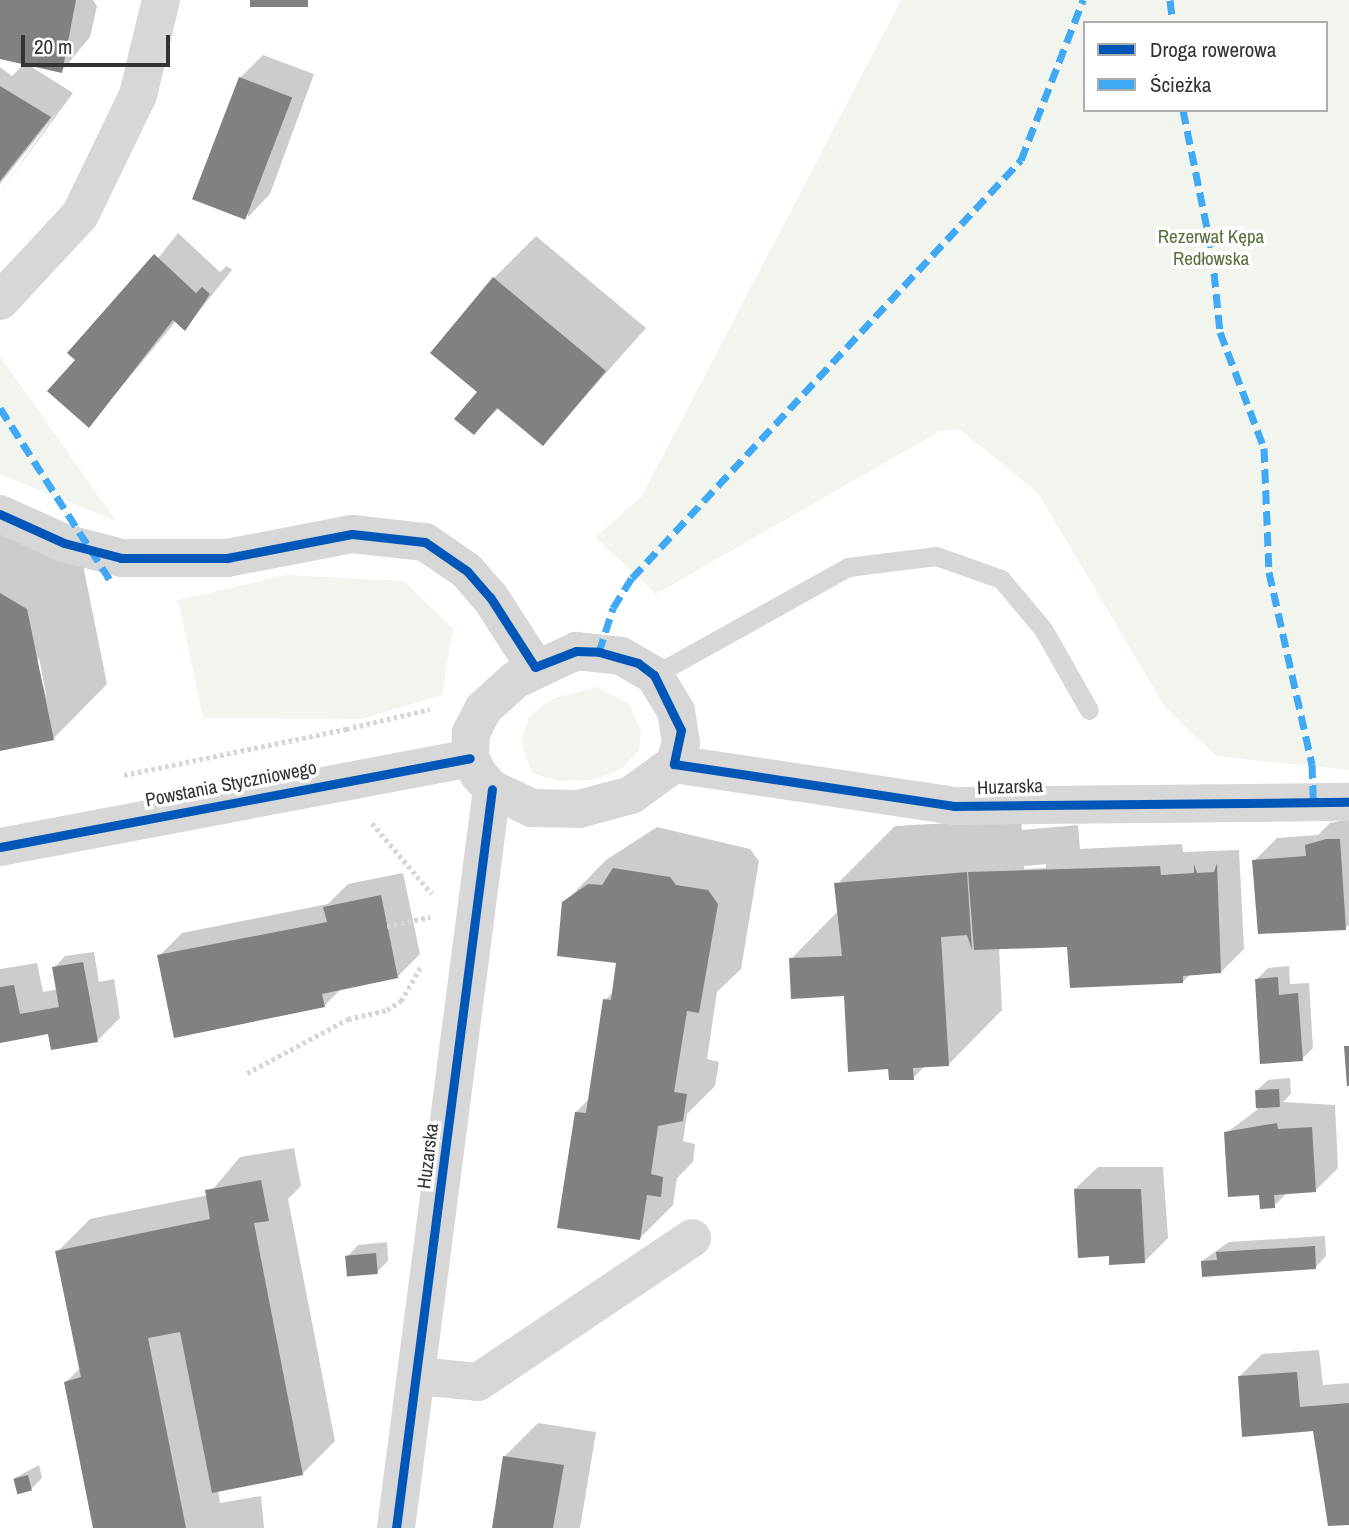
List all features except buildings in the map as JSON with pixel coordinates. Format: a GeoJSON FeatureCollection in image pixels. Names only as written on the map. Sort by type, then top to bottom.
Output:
{"type":"FeatureCollection","features":[{"type":"Feature","properties":{"kind":"street"},"geometry":{"type":"LineString","coordinates":[[0,301],[80,215],[138,95],[161,0]]}},
{"type":"Feature","properties":{"kind":"street"},"geometry":{"type":"LineString","coordinates":[[0,514],[64,543],[121,558],[227,558],[352,534],[425,542],[467,571],[490,597],[536,667]]}},
{"type":"Feature","properties":{"kind":"street"},"geometry":{"type":"LineString","coordinates":[[576,652],[599,652],[638,663],[654,675],[681,730],[674,764],[631,794],[579,810],[532,808],[481,774],[471,733],[483,709],[536,667],[576,652]]}},
{"type":"Feature","properties":{"kind":"street","name":"Huzarska"},"geometry":{"type":"LineString","coordinates":[[674,764],[954,806],[1349,802]]}},
{"type":"Feature","properties":{"kind":"street","name":"Powstania Styczniowego"},"geometry":{"type":"LineString","coordinates":[[0,847],[481,774]]}},
{"type":"Feature","properties":{"kind":"street","name":"Huzarska"},"geometry":{"type":"LineString","coordinates":[[396,1528],[418,1376],[481,774]]}},
{"type":"Feature","properties":{"kind":"street"},"geometry":{"type":"LineString","coordinates":[[418,1376],[478,1382],[692,1238]]}},
{"type":"Feature","properties":{"kind":"lane"},"geometry":{"type":"LineString","coordinates":[[654,675],[848,567],[936,556],[1001,579],[1043,629],[1089,710]]}},
{"type":"Feature","properties":{"kind":"path"},"geometry":{"type":"LineString","coordinates":[[346,729],[419,716],[440,704]]}},
{"type":"Feature","properties":{"kind":"path"},"geometry":{"type":"LineString","coordinates":[[247,1073],[348,1019],[401,1000]]}},
{"type":"Feature","properties":{"kind":"green space","name":"Rezerwat Kępa Redłowska"},"geometry":{"type":"Polygon","coordinates":[[[901,0],[1349,0],[1349,770],[1216,756],[1165,707],[1038,493],[959,429],[940,431],[656,594],[595,537],[642,496],[901,0]]]}},
{"type":"Feature","properties":{"kind":"green space"},"geometry":{"type":"Polygon","coordinates":[[[0,356],[116,521],[0,474],[0,356]]]}},
{"type":"Feature","properties":{"kind":"green space"},"geometry":{"type":"Polygon","coordinates":[[[286,575],[404,581],[453,629],[442,695],[362,719],[203,718],[178,600],[286,575]]]}},
{"type":"Feature","properties":{"kind":"green space"},"geometry":{"type":"Polygon","coordinates":[[[597,687],[629,704],[641,731],[639,750],[622,769],[593,780],[558,781],[532,773],[521,742],[529,717],[552,699],[597,687]]]}},
{"type":"Feature","properties":{"kind":"marked path"},"geometry":{"type":"LineString","coordinates":[[599,652],[613,608],[632,578],[1021,160],[1083,0]]}},
{"type":"Feature","properties":{"kind":"marked path"},"geometry":{"type":"LineString","coordinates":[[1170,0],[1173,21]]}},
{"type":"Feature","properties":{"kind":"marked path"},"geometry":{"type":"LineString","coordinates":[[1183,112],[1212,252],[1220,332],[1264,448],[1269,572],[1312,764],[1313,799]]}},
{"type":"Feature","properties":{"kind":"marked path"},"geometry":{"type":"LineString","coordinates":[[0,408],[112,583]]}},
{"type":"Feature","properties":{"kind":"cycle path"},"geometry":{"type":"LineString","coordinates":[[0,514],[64,543],[121,558],[227,558],[352,534],[425,542],[467,571],[490,597],[535,667],[576,651],[599,652],[638,663],[654,675],[681,730],[674,764],[954,806],[1349,802]]}},
{"type":"Feature","properties":{"kind":"cycle path"},"geometry":{"type":"LineString","coordinates":[[0,847],[470,758]]}},
{"type":"Feature","properties":{"kind":"cycle path"},"geometry":{"type":"LineString","coordinates":[[396,1528],[492,789]]}}]}
